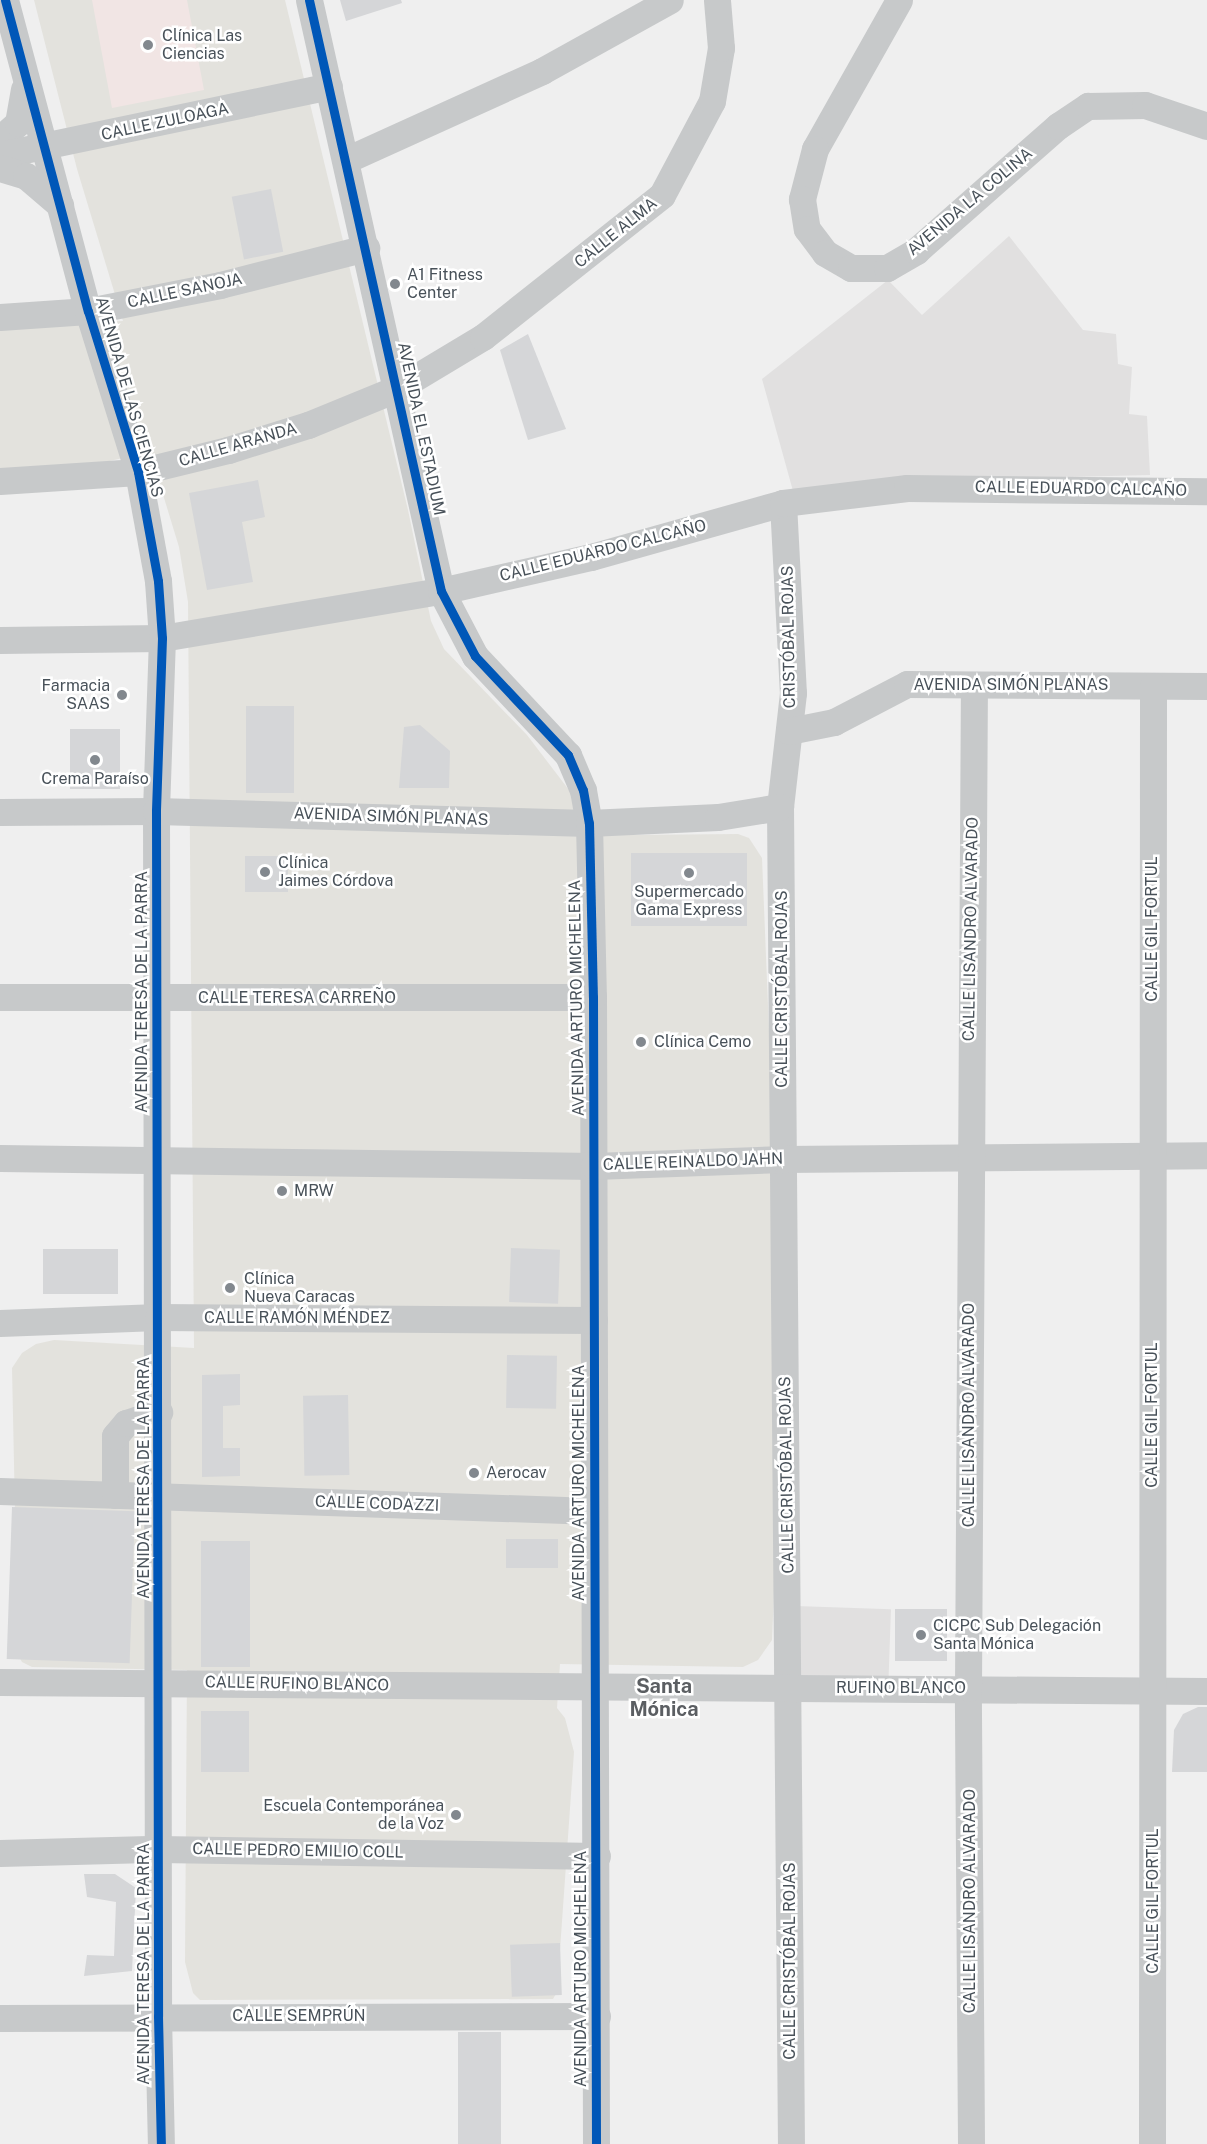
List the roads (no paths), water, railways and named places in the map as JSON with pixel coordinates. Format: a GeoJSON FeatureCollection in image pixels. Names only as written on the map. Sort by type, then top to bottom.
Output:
{"type":"FeatureCollection","features":[{"type":"Feature","properties":{"kind":"street","name":"AVENIDA DE LAS CIENCIAS"},"geometry":{"type":"LineString","coordinates":[[5,0],[88,310],[138,472],[158,581],[162,638],[156,820]]}},
{"type":"Feature","properties":{"kind":"street","name":"AVENIDA EL ESTADIUM"},"geometry":{"type":"LineString","coordinates":[[309,0],[398,388],[441,591],[475,656],[568,755],[583,790],[589,823]]}},
{"type":"Feature","properties":{"kind":"street"},"geometry":{"type":"LineString","coordinates":[[346,160],[542,71],[670,0]]}},
{"type":"Feature","properties":{"kind":"street","name":"CALLE ALMA"},"geometry":{"type":"LineString","coordinates":[[398,388],[483,337],[662,195],[712,101],[721,48],[717,0]]}},
{"type":"Feature","properties":{"kind":"street","name":"AVENIDA LA COLINA"},"geometry":{"type":"LineString","coordinates":[[899,0],[815,149],[802,199],[807,229],[825,253],[851,268],[886,268],[916,251],[1058,126],[1088,106],[1146,105],[1207,126]]}},
{"type":"Feature","properties":{"kind":"street"},"geometry":{"type":"LineString","coordinates":[[0,139],[18,123],[25,80]]}},
{"type":"Feature","properties":{"kind":"street","name":"CALLE ZULOAGA"},"geometry":{"type":"LineString","coordinates":[[0,155],[44,148],[329,86]]}},
{"type":"Feature","properties":{"kind":"street"},"geometry":{"type":"LineString","coordinates":[[0,168],[26,176],[60,205]]}},
{"type":"Feature","properties":{"kind":"street","name":"CALLE SANOJA"},"geometry":{"type":"LineString","coordinates":[[0,317],[88,310],[220,285],[366,248]]}},
{"type":"Feature","properties":{"kind":"street","name":"CALLE ARANDA"},"geometry":{"type":"LineString","coordinates":[[0,481],[138,472],[308,425],[398,388]]}},
{"type":"Feature","properties":{"kind":"street","name":"CALLE EDUARDO CALCAÑO"},"geometry":{"type":"LineString","coordinates":[[0,640],[162,638],[441,591],[591,557],[783,503],[907,488],[1207,491]]}},
{"type":"Feature","properties":{"kind":"street","name":"CRISTÓBAL ROJAS"},"geometry":{"type":"LineString","coordinates":[[780,807],[793,693],[783,503]]}},
{"type":"Feature","properties":{"kind":"street","name":"AVENIDA SIMÓN PLANAS"},"geometry":{"type":"LineString","coordinates":[[789,731],[834,723],[907,684],[1207,686]]}},
{"type":"Feature","properties":{"kind":"street","name":"CALLE LISANDRO ALVARADO"},"geometry":{"type":"LineString","coordinates":[[971,2144],[968,1688],[969,1159],[974,685]]}},
{"type":"Feature","properties":{"kind":"street","name":"CALLE GIL FORTUL"},"geometry":{"type":"LineString","coordinates":[[1152,2144],[1154,1691],[1150,1155],[1153,686]]}},
{"type":"Feature","properties":{"kind":"street","name":"AVENIDA SIMÓN PLANAS"},"geometry":{"type":"LineString","coordinates":[[0,812],[156,820],[589,823],[718,817],[780,807]]}},
{"type":"Feature","properties":{"kind":"street","name":"CALLE CRISTÓBAL ROJAS"},"geometry":{"type":"LineString","coordinates":[[780,807],[790,1688],[791,2144]]}},
{"type":"Feature","properties":{"kind":"street","name":"AVENIDA SIMÓN PLANAS"},"geometry":{"type":"LineString","coordinates":[[0,829],[156,820]]}},
{"type":"Feature","properties":{"kind":"street","name":"AVENIDA TERESA DE LA PARRA"},"geometry":{"type":"LineString","coordinates":[[156,820],[160,1683],[158,2016],[161,2144]]}},
{"type":"Feature","properties":{"kind":"street","name":"AVENIDA ARTURO MICHELENA"},"geometry":{"type":"LineString","coordinates":[[589,823],[594,1166],[596,2144]]}},
{"type":"Feature","properties":{"kind":"street","name":"CALLE TERESA CARREÑO"},"geometry":{"type":"LineString","coordinates":[[0,998],[593,997]]}},
{"type":"Feature","properties":{"kind":"street","name":"CALLE REINALDO JAHN"},"geometry":{"type":"LineString","coordinates":[[0,1158],[157,1158],[594,1166],[783,1159],[1207,1155]]}},
{"type":"Feature","properties":{"kind":"street","name":"CALLE RAMÓN MÉNDEZ"},"geometry":{"type":"LineString","coordinates":[[0,1323],[158,1317],[594,1320]]}},
{"type":"Feature","properties":{"kind":"street"},"geometry":{"type":"LineString","coordinates":[[115,1495],[115,1436],[126,1423],[159,1412]]}},
{"type":"Feature","properties":{"kind":"street","name":"CALLE CODAZZI"},"geometry":{"type":"LineString","coordinates":[[0,1491],[594,1511]]}},
{"type":"Feature","properties":{"kind":"street","name":"CALLE RUFINO BLANCO"},"geometry":{"type":"LineString","coordinates":[[0,1682],[594,1687]]}},
{"type":"Feature","properties":{"kind":"street","name":"RUFINO BLANCO"},"geometry":{"type":"LineString","coordinates":[[594,1687],[1207,1690]]}},
{"type":"Feature","properties":{"kind":"street","name":"CALLE PEDRO EMILIO COLL"},"geometry":{"type":"LineString","coordinates":[[0,1853],[158,1849],[597,1856]]}},
{"type":"Feature","properties":{"kind":"street","name":"CALLE SEMPRÚN"},"geometry":{"type":"LineString","coordinates":[[0,2018],[597,2016]]}},
{"type":"Feature","properties":{"kind":"place","name":"Clínica Las Ciencias"},"geometry":{"type":"Point","coordinates":[148,45]}},
{"type":"Feature","properties":{"kind":"place","name":"A1 Fitness Center"},"geometry":{"type":"Point","coordinates":[395,284]}},
{"type":"Feature","properties":{"kind":"place","name":"Farmacia SAAS"},"geometry":{"type":"Point","coordinates":[122,695]}},
{"type":"Feature","properties":{"kind":"place","name":"Crema Paraíso"},"geometry":{"type":"Point","coordinates":[95,760]}},
{"type":"Feature","properties":{"kind":"place","name":"Clínica Jaimes Córdova"},"geometry":{"type":"Point","coordinates":[265,872]}},
{"type":"Feature","properties":{"kind":"place","name":"Supermercado Gama Express"},"geometry":{"type":"Point","coordinates":[689,873]}},
{"type":"Feature","properties":{"kind":"place","name":"Clínica Cemo"},"geometry":{"type":"Point","coordinates":[641,1042]}},
{"type":"Feature","properties":{"kind":"place","name":"MRW"},"geometry":{"type":"Point","coordinates":[282,1191]}},
{"type":"Feature","properties":{"kind":"place","name":"Clínica Nueva Caracas"},"geometry":{"type":"Point","coordinates":[230,1288]}},
{"type":"Feature","properties":{"kind":"place","name":"Aerocav"},"geometry":{"type":"Point","coordinates":[474,1473]}},
{"type":"Feature","properties":{"kind":"place","name":"CICPC Sub Delegación Santa Mónica"},"geometry":{"type":"Point","coordinates":[921,1635]}},
{"type":"Feature","properties":{"kind":"place","name":"Escuela Contemporánea de la Voz"},"geometry":{"type":"Point","coordinates":[456,1815]}},
{"type":"Feature","properties":{"kind":"district","name":"Santa Mónica"},"geometry":{"type":"Point","coordinates":[664,1698]}}]}
